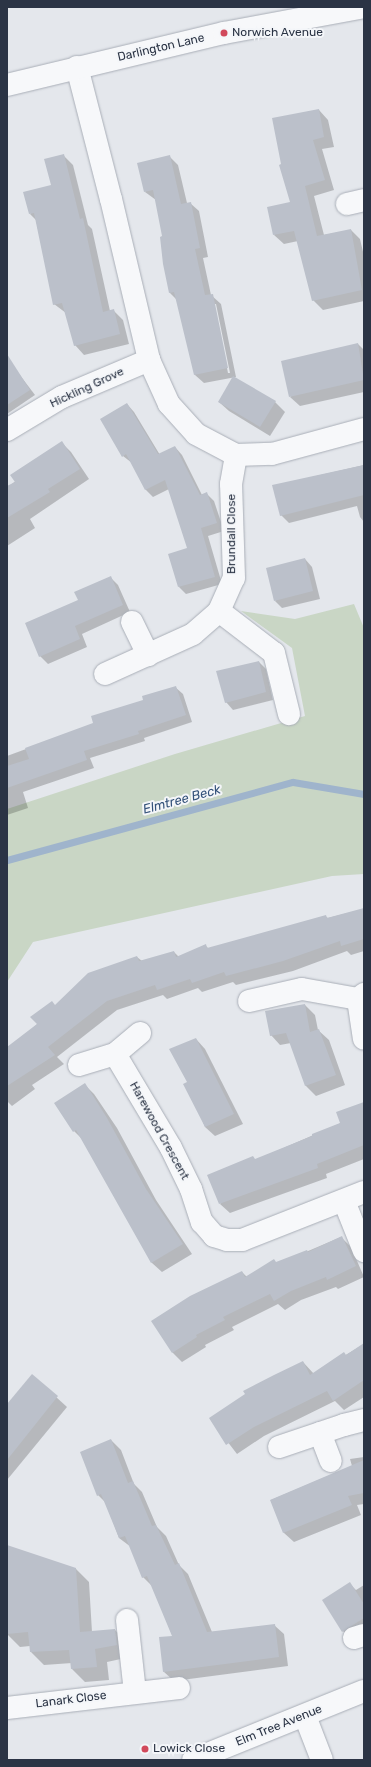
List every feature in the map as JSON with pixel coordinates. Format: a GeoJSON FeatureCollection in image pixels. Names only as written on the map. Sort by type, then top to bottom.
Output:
{"type":"FeatureCollection","features":[{"type":"Feature","properties":{"kind":"street","name":"Darlington Lane"},"geometry":{"type":"LineString","coordinates":[[7,85],[224,33],[364,7]]}},
{"type":"Feature","properties":{"kind":"street"},"geometry":{"type":"LineString","coordinates":[[77,67],[111,199],[148,360],[169,404],[192,429],[236,455],[272,454],[364,429]]}},
{"type":"Feature","properties":{"kind":"street","name":"Hickling Grove"},"geometry":{"type":"LineString","coordinates":[[7,430],[62,397],[148,360]]}},
{"type":"Feature","properties":{"kind":"street","name":"Brundall Close"},"geometry":{"type":"LineString","coordinates":[[105,674],[193,634],[219,611],[234,578],[232,484],[236,455]]}},
{"type":"Feature","properties":{"kind":"street"},"geometry":{"type":"LineString","coordinates":[[219,611],[274,653],[289,714]]}},
{"type":"Feature","properties":{"kind":"street"},"geometry":{"type":"LineString","coordinates":[[132,622],[148,655]]}},
{"type":"Feature","properties":{"kind":"street"},"geometry":{"type":"LineString","coordinates":[[249,1001],[302,989],[361,996],[364,1039]]}},
{"type":"Feature","properties":{"kind":"street"},"geometry":{"type":"LineString","coordinates":[[79,1065],[115,1054],[140,1033]]}},
{"type":"Feature","properties":{"kind":"street","name":"Harewood Crescent"},"geometry":{"type":"LineString","coordinates":[[115,1054],[171,1148],[191,1189],[202,1222],[214,1236],[227,1240],[242,1240],[364,1192]]}},
{"type":"Feature","properties":{"kind":"street"},"geometry":{"type":"LineString","coordinates":[[344,1201],[364,1251]]}},
{"type":"Feature","properties":{"kind":"street"},"geometry":{"type":"LineString","coordinates":[[279,1447],[320,1432],[364,1420]]}},
{"type":"Feature","properties":{"kind":"street"},"geometry":{"type":"LineString","coordinates":[[320,1432],[331,1461]]}},
{"type":"Feature","properties":{"kind":"street"},"geometry":{"type":"LineString","coordinates":[[127,1620],[135,1692]]}},
{"type":"Feature","properties":{"kind":"street","name":"Lanark Close"},"geometry":{"type":"LineString","coordinates":[[7,1708],[179,1688]]}},
{"type":"Feature","properties":{"kind":"street","name":"Elm Tree Avenue"},"geometry":{"type":"LineString","coordinates":[[193,1760],[364,1691]]}},
{"type":"Feature","properties":{"kind":"street"},"geometry":{"type":"LineString","coordinates":[[305,1716],[322,1760]]}},
{"type":"Feature","properties":{"kind":"green space"},"geometry":{"type":"Polygon","coordinates":[[[354,604],[364,628],[364,874],[332,876],[33,942],[7,982],[7,809],[175,754],[305,716],[292,648],[241,611],[295,619],[354,604]]]}},
{"type":"Feature","properties":{"kind":"building"},"geometry":{"type":"Polygon","coordinates":[[[319,109],[324,137],[313,140],[325,180],[305,186],[317,236],[351,229],[362,290],[312,301],[294,231],[273,235],[267,207],[290,202],[279,165],[281,164],[272,118],[319,109]]]}},
{"type":"Feature","properties":{"kind":"building"},"geometry":{"type":"Polygon","coordinates":[[[64,154],[80,219],[83,218],[103,312],[114,309],[120,334],[74,346],[62,303],[53,305],[34,213],[29,214],[23,192],[51,185],[44,159],[64,154]]]}},
{"type":"Feature","properties":{"kind":"building"},"geometry":{"type":"Polygon","coordinates":[[[170,155],[181,204],[191,202],[200,248],[195,249],[205,295],[213,294],[228,368],[194,375],[174,292],[169,293],[163,264],[160,237],[162,236],[153,190],[144,192],[137,163],[170,155]]]}},
{"type":"Feature","properties":{"kind":"building"},"geometry":{"type":"Polygon","coordinates":[[[358,343],[364,380],[289,397],[281,361],[358,343]]]}},
{"type":"Feature","properties":{"kind":"building"},"geometry":{"type":"Polygon","coordinates":[[[7,354],[30,390],[7,405],[7,354]]]}},
{"type":"Feature","properties":{"kind":"building"},"geometry":{"type":"Polygon","coordinates":[[[233,376],[276,401],[260,427],[218,402],[233,376]]]}},
{"type":"Feature","properties":{"kind":"building"},"geometry":{"type":"Polygon","coordinates":[[[127,403],[158,454],[175,446],[200,495],[207,492],[217,523],[201,528],[215,577],[178,587],[168,554],[187,548],[165,480],[145,490],[126,454],[122,457],[100,419],[127,403]]]}},
{"type":"Feature","properties":{"kind":"building"},"geometry":{"type":"Polygon","coordinates":[[[62,441],[80,469],[48,489],[50,492],[7,518],[7,486],[15,482],[10,475],[62,441]]]}},
{"type":"Feature","properties":{"kind":"building"},"geometry":{"type":"Polygon","coordinates":[[[364,465],[364,495],[280,516],[272,485],[364,465]]]}},
{"type":"Feature","properties":{"kind":"building"},"geometry":{"type":"Polygon","coordinates":[[[305,558],[313,591],[274,601],[266,568],[305,558]]]}},
{"type":"Feature","properties":{"kind":"building"},"geometry":{"type":"Polygon","coordinates":[[[111,576],[123,605],[75,626],[80,639],[39,657],[25,623],[78,600],[74,592],[111,576]]]}},
{"type":"Feature","properties":{"kind":"building"},"geometry":{"type":"Polygon","coordinates":[[[259,661],[266,692],[225,703],[216,671],[259,661]]]}},
{"type":"Feature","properties":{"kind":"building"},"geometry":{"type":"Polygon","coordinates":[[[176,686],[186,715],[138,731],[139,734],[84,751],[87,760],[7,788],[7,766],[29,759],[25,748],[93,723],[91,716],[143,700],[142,696],[176,686]]]}},
{"type":"Feature","properties":{"kind":"building"},"geometry":{"type":"Polygon","coordinates":[[[364,908],[364,939],[341,946],[340,941],[283,961],[226,976],[224,972],[192,983],[190,979],[157,990],[155,985],[107,1001],[48,1047],[55,1055],[7,1086],[7,1047],[37,1024],[30,1017],[52,1001],[55,1005],[88,973],[137,956],[139,961],[174,951],[176,957],[206,944],[207,948],[326,915],[327,918],[364,908]]]}},
{"type":"Feature","properties":{"kind":"building"},"geometry":{"type":"Polygon","coordinates":[[[305,1004],[310,1032],[319,1029],[336,1075],[305,1086],[286,1033],[270,1036],[265,1011],[305,1004]]]}},
{"type":"Feature","properties":{"kind":"building"},"geometry":{"type":"Polygon","coordinates":[[[196,1038],[234,1114],[205,1127],[183,1084],[187,1082],[169,1049],[196,1038]]]}},
{"type":"Feature","properties":{"kind":"building"},"geometry":{"type":"Polygon","coordinates":[[[85,1083],[107,1118],[146,1189],[183,1244],[151,1263],[76,1130],[73,1132],[54,1103],[85,1083]]]}},
{"type":"Feature","properties":{"kind":"building"},"geometry":{"type":"Polygon","coordinates":[[[364,1102],[364,1145],[317,1164],[318,1168],[219,1204],[207,1175],[253,1156],[255,1159],[340,1123],[336,1112],[364,1102]]]}},
{"type":"Feature","properties":{"kind":"building"},"geometry":{"type":"Polygon","coordinates":[[[342,1236],[356,1266],[327,1280],[326,1277],[291,1291],[274,1301],[270,1294],[223,1317],[225,1320],[196,1335],[197,1337],[172,1353],[151,1321],[190,1296],[242,1271],[245,1277],[274,1259],[276,1262],[307,1250],[308,1252],[342,1236]]]}},
{"type":"Feature","properties":{"kind":"building"},"geometry":{"type":"Polygon","coordinates":[[[364,1343],[364,1380],[333,1401],[327,1391],[254,1427],[226,1445],[209,1418],[245,1394],[243,1391],[274,1375],[303,1361],[310,1375],[344,1352],[346,1355],[364,1343]]]}},
{"type":"Feature","properties":{"kind":"building"},"geometry":{"type":"Polygon","coordinates":[[[32,1374],[58,1396],[7,1460],[7,1404],[32,1374]]]}},
{"type":"Feature","properties":{"kind":"building"},"geometry":{"type":"Polygon","coordinates":[[[111,1439],[128,1483],[133,1481],[152,1526],[156,1525],[175,1565],[179,1563],[207,1632],[275,1624],[279,1657],[163,1672],[159,1637],[172,1636],[147,1576],[142,1578],[125,1536],[119,1538],[101,1494],[97,1496],[80,1452],[111,1439]]]}},
{"type":"Feature","properties":{"kind":"building"},"geometry":{"type":"Polygon","coordinates":[[[364,1460],[364,1493],[348,1496],[352,1505],[283,1533],[270,1500],[364,1460]]]}},
{"type":"Feature","properties":{"kind":"building"},"geometry":{"type":"Polygon","coordinates":[[[7,1545],[76,1568],[80,1632],[115,1629],[117,1645],[95,1649],[97,1667],[71,1669],[69,1650],[30,1652],[28,1632],[7,1634],[7,1545]]]}},
{"type":"Feature","properties":{"kind":"building"},"geometry":{"type":"Polygon","coordinates":[[[350,1582],[364,1604],[364,1618],[342,1632],[322,1600],[350,1582]]]}},
{"type":"Feature","properties":{"kind":"waterway","name":"Elmtree Beck"},"geometry":{"type":"LineString","coordinates":[[7,860],[293,782],[364,794]]}},
{"type":"Feature","properties":{"kind":"place","name":"Norwich Avenue"},"geometry":{"type":"Point","coordinates":[224,33]}},
{"type":"Feature","properties":{"kind":"place","name":"Lowick Close"},"geometry":{"type":"Point","coordinates":[145,1749]}}]}
